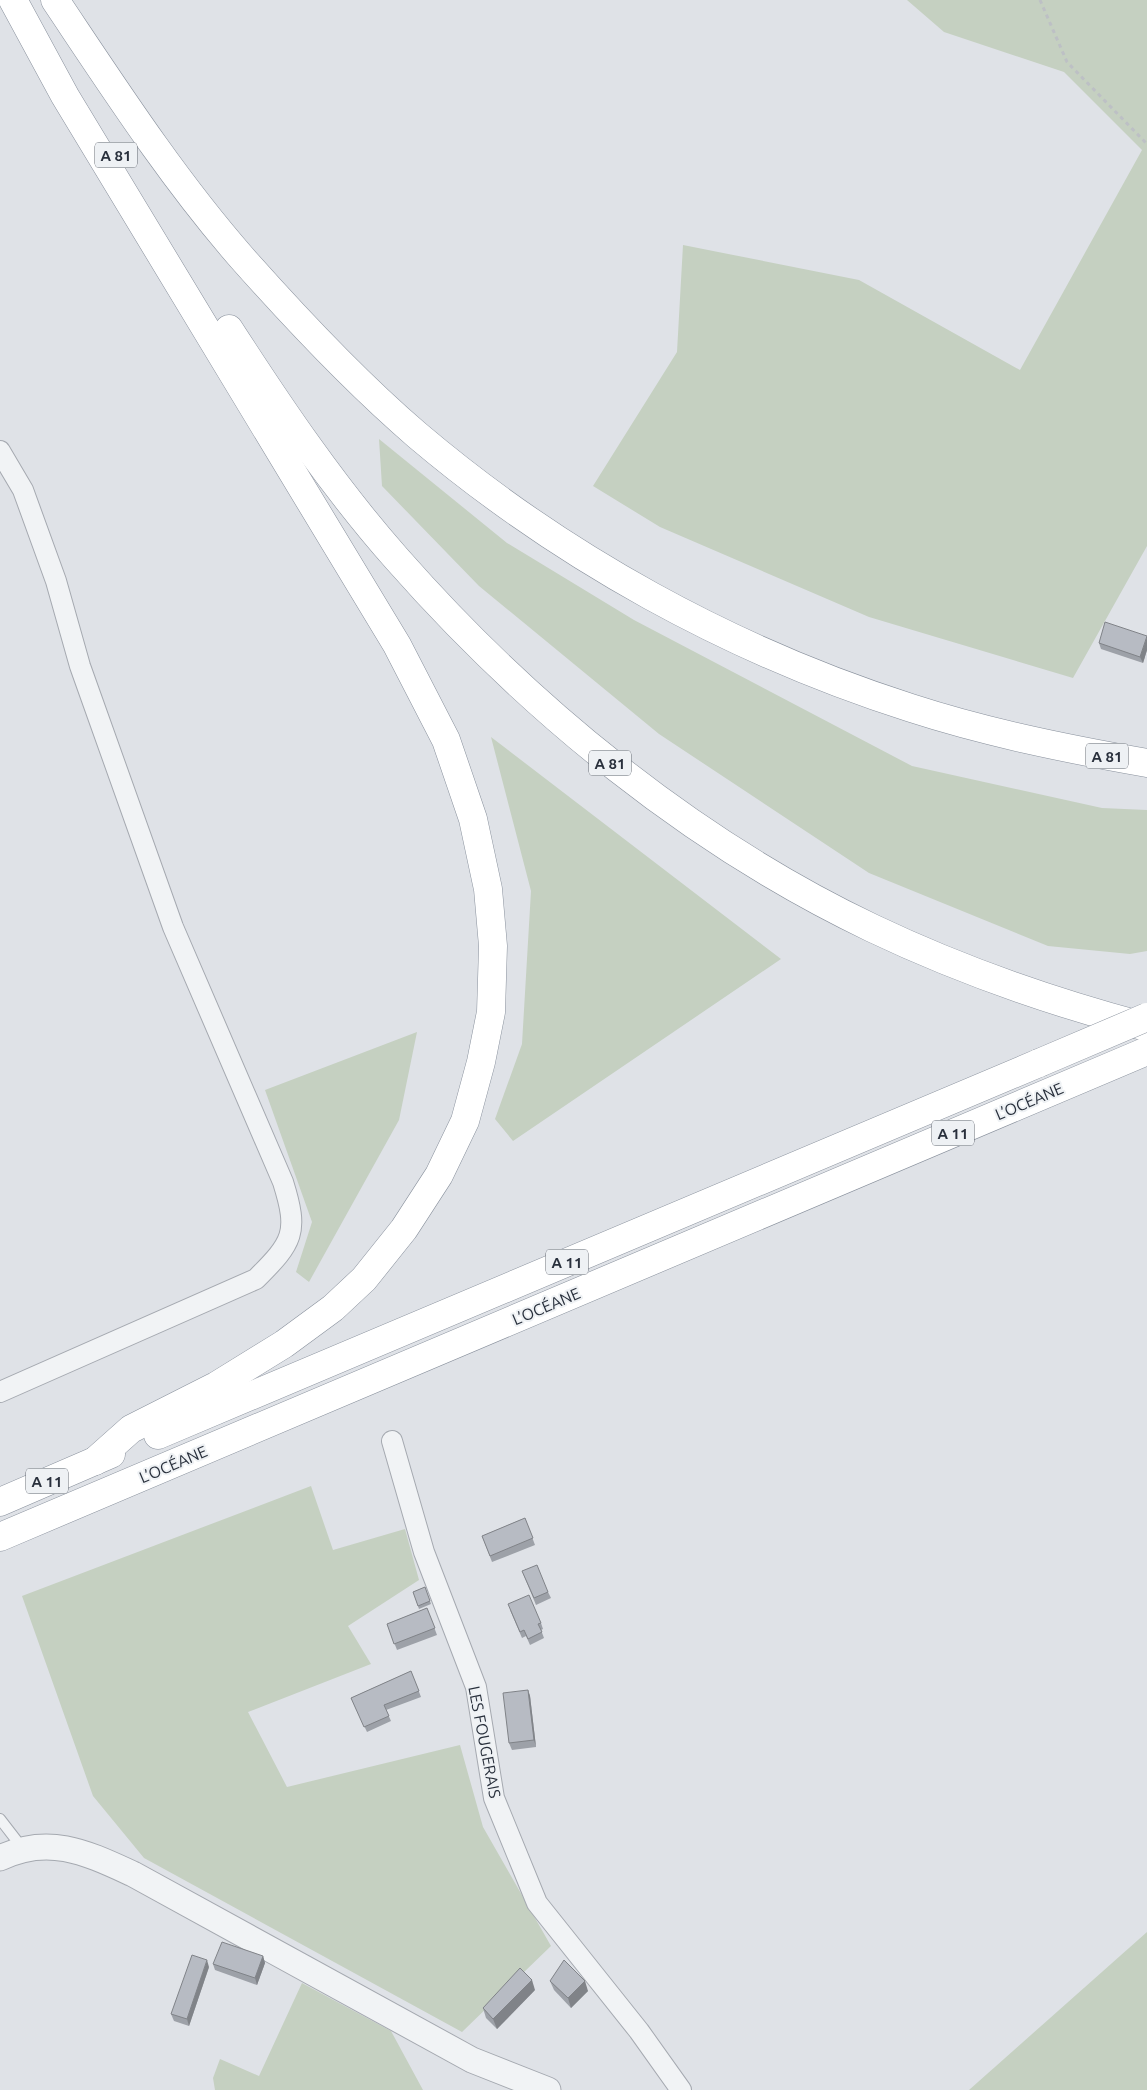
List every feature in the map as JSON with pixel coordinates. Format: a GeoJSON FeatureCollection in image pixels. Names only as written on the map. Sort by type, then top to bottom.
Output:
{"type":"FeatureCollection","features":[{"type":"Feature","properties":{"kind":"highway","name":"A 81"},"geometry":{"type":"LineString","coordinates":[[15,0],[262,380],[336,484],[396,558],[473,642],[530,694],[598,754],[696,825],[789,885],[872,928],[985,976],[1084,1010],[1147,1028]]}},
{"type":"Feature","properties":{"kind":"highway"},"geometry":{"type":"LineString","coordinates":[[15,0],[65,96],[398,645],[446,740],[474,819],[488,890],[493,946],[491,1012],[481,1062],[465,1121],[439,1175],[404,1229],[364,1279],[333,1308],[284,1344],[216,1386],[131,1429],[95,1461]]}},
{"type":"Feature","properties":{"kind":"highway","name":"A 81"},"geometry":{"type":"LineString","coordinates":[[55,0],[185,188],[240,256],[326,350],[418,436],[502,502],[592,561],[658,599],[760,650],[913,709],[994,732],[1147,763]]}},
{"type":"Feature","properties":{"kind":"highway"},"geometry":{"type":"LineString","coordinates":[[1066,748],[1116,743],[1147,748]]}},
{"type":"Feature","properties":{"kind":"highway","name":"L’OCÉANE"},"geometry":{"type":"LineString","coordinates":[[0,1502],[1147,1017]]}},
{"type":"Feature","properties":{"kind":"highway","name":"L’OCÉANE"},"geometry":{"type":"LineString","coordinates":[[0,1537],[1147,1051]]}},
{"type":"Feature","properties":{"kind":"street"},"geometry":{"type":"LineString","coordinates":[[0,451],[23,490],[30,508],[56,581],[80,666],[173,927],[284,1182],[292,1209],[291,1236],[276,1260],[256,1279],[0,1392]]}},
{"type":"Feature","properties":{"kind":"street","name":"LES FOUGERAIS"},"geometry":{"type":"LineString","coordinates":[[392,1441],[424,1552],[476,1687],[494,1798],[537,1903],[639,2031],[681,2090]]}},
{"type":"Feature","properties":{"kind":"street"},"geometry":{"type":"LineString","coordinates":[[10,1853],[59,1847],[92,1855],[133,1874],[472,2060],[548,2090]]}},
{"type":"Feature","properties":{"kind":"lane"},"geometry":{"type":"LineString","coordinates":[[0,1819],[17,1842],[10,1853]]}},
{"type":"Feature","properties":{"kind":"path"},"geometry":{"type":"LineString","coordinates":[[1040,0],[1067,62],[1147,144]]}},
{"type":"Feature","properties":{"kind":"green space"},"geometry":{"type":"Polygon","coordinates":[[[907,0],[1147,0],[1147,546],[1073,678],[869,617],[660,527],[593,486],[677,352],[683,245],[859,280],[1020,370],[1142,150],[1064,72],[944,32],[907,0]]]}},
{"type":"Feature","properties":{"kind":"green space"},"geometry":{"type":"Polygon","coordinates":[[[379,439],[507,543],[634,620],[912,766],[1102,808],[1147,810],[1147,951],[1130,954],[1048,946],[869,873],[659,734],[479,586],[382,486],[379,439]]]}},
{"type":"Feature","properties":{"kind":"green space"},"geometry":{"type":"Polygon","coordinates":[[[491,737],[781,959],[513,1141],[495,1119],[522,1044],[531,891],[491,737]]]}},
{"type":"Feature","properties":{"kind":"green space"},"geometry":{"type":"Polygon","coordinates":[[[417,1032],[399,1120],[309,1282],[296,1272],[312,1222],[265,1090],[417,1032]]]}},
{"type":"Feature","properties":{"kind":"green space"},"geometry":{"type":"Polygon","coordinates":[[[311,1486],[333,1550],[405,1529],[419,1580],[348,1626],[371,1664],[248,1712],[287,1787],[460,1745],[483,1827],[551,1946],[462,2032],[144,1858],[93,1796],[22,1596],[311,1486]]]}},
{"type":"Feature","properties":{"kind":"green space"},"geometry":{"type":"Polygon","coordinates":[[[1147,1932],[1147,2090],[969,2090],[1147,1932]]]}},
{"type":"Feature","properties":{"kind":"green space"},"geometry":{"type":"Polygon","coordinates":[[[302,1983],[391,2031],[423,2090],[215,2090],[213,2078],[220,2059],[259,2076],[302,1983]]]}},
{"type":"Feature","properties":{"kind":"building"},"geometry":{"type":"Polygon","coordinates":[[[1105,622],[1147,636],[1140,657],[1099,643],[1105,622]]]}},
{"type":"Feature","properties":{"kind":"building"},"geometry":{"type":"Polygon","coordinates":[[[525,1518],[533,1538],[490,1556],[482,1536],[525,1518]]]}},
{"type":"Feature","properties":{"kind":"building"},"geometry":{"type":"Polygon","coordinates":[[[537,1565],[548,1592],[534,1598],[522,1571],[537,1565]]]}},
{"type":"Feature","properties":{"kind":"building"},"geometry":{"type":"Polygon","coordinates":[[[425,1587],[430,1601],[418,1606],[413,1592],[425,1587]]]}},
{"type":"Feature","properties":{"kind":"building"},"geometry":{"type":"Polygon","coordinates":[[[529,1595],[541,1623],[538,1624],[542,1632],[528,1639],[524,1630],[520,1632],[508,1604],[529,1595]]]}},
{"type":"Feature","properties":{"kind":"building"},"geometry":{"type":"Polygon","coordinates":[[[427,1608],[435,1628],[394,1644],[387,1624],[427,1608]]]}},
{"type":"Feature","properties":{"kind":"building"},"geometry":{"type":"Polygon","coordinates":[[[411,1671],[419,1691],[384,1705],[389,1716],[364,1727],[351,1698],[411,1671]]]}},
{"type":"Feature","properties":{"kind":"building"},"geometry":{"type":"Polygon","coordinates":[[[528,1690],[534,1740],[509,1743],[503,1693],[528,1690]]]}},
{"type":"Feature","properties":{"kind":"building"},"geometry":{"type":"Polygon","coordinates":[[[222,1942],[263,1956],[255,1978],[213,1964],[222,1942]]]}},
{"type":"Feature","properties":{"kind":"building"},"geometry":{"type":"Polygon","coordinates":[[[192,1955],[207,1960],[187,2019],[171,2014],[192,1955]]]}},
{"type":"Feature","properties":{"kind":"building"},"geometry":{"type":"Polygon","coordinates":[[[564,1960],[585,1981],[568,1998],[550,1981],[564,1960]]]}},
{"type":"Feature","properties":{"kind":"building"},"geometry":{"type":"Polygon","coordinates":[[[520,1968],[532,1980],[493,2019],[483,2008],[520,1968]]]}}]}
